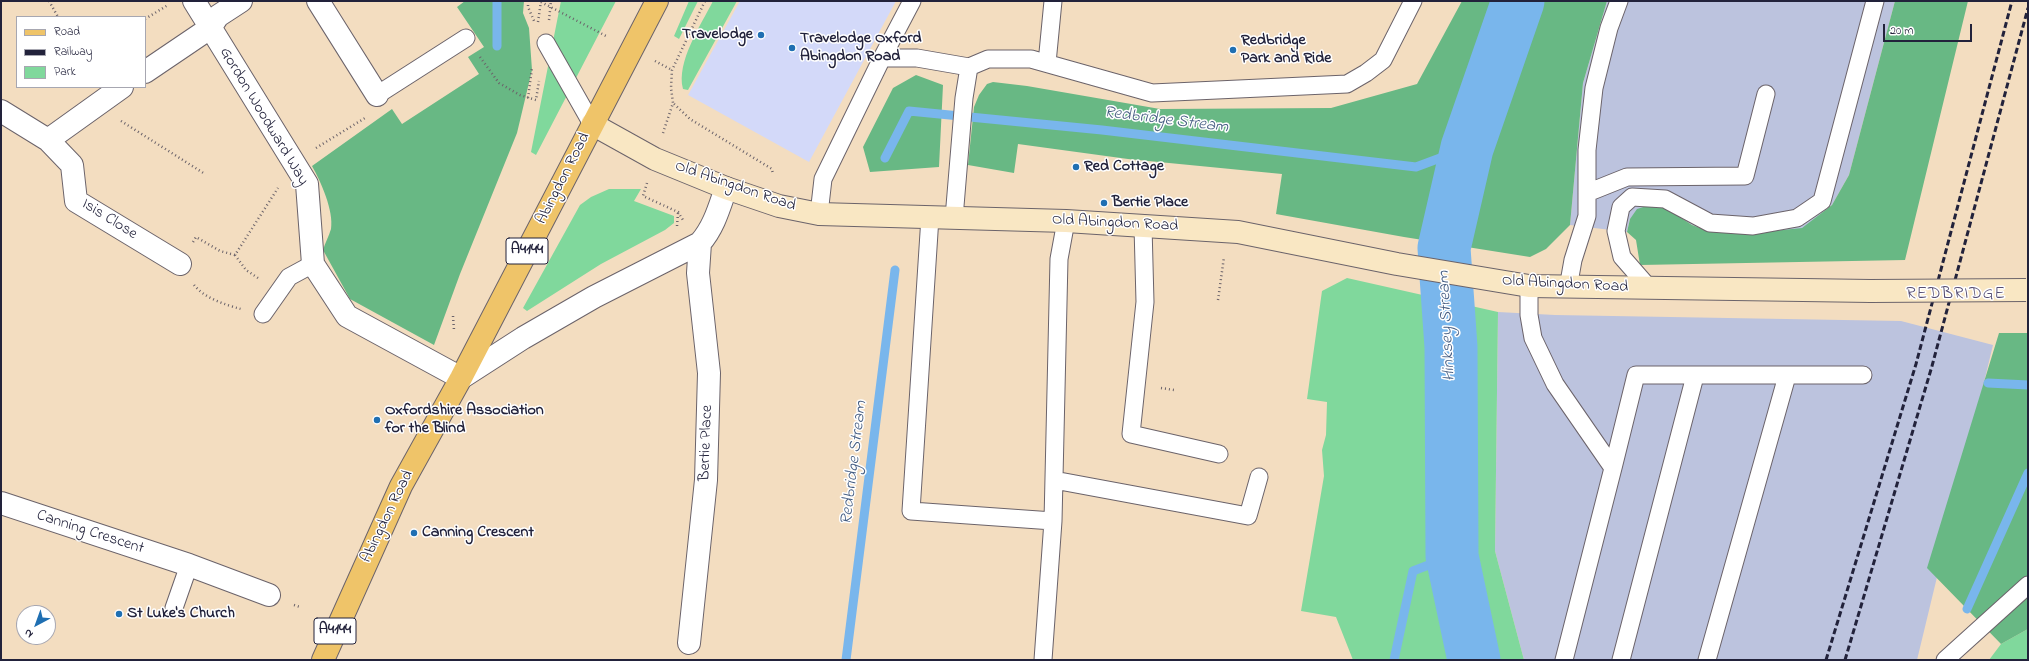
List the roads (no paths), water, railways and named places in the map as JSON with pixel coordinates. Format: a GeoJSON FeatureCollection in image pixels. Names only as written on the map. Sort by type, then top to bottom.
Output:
{"type":"FeatureCollection","features":[{"type":"Feature","properties":{"kind":"main road","name":"Abingdon Road"},"geometry":{"type":"LineString","coordinates":[[323,660],[401,486],[461,378],[657,1]]}},
{"type":"Feature","properties":{"kind":"street","name":"Gordon Woodward Way"},"geometry":{"type":"LineString","coordinates":[[194,1],[307,184],[313,264],[346,316],[461,378]]}},
{"type":"Feature","properties":{"kind":"street"},"geometry":{"type":"LineString","coordinates":[[146,71],[210,28],[218,16],[241,1]]}},
{"type":"Feature","properties":{"kind":"street"},"geometry":{"type":"LineString","coordinates":[[318,1],[377,95]]}},
{"type":"Feature","properties":{"kind":"street"},"geometry":{"type":"LineString","coordinates":[[1,111],[48,140],[120,88]]}},
{"type":"Feature","properties":{"kind":"street","name":"Old Abingdon Road"},"geometry":{"type":"LineString","coordinates":[[592,124],[655,159],[726,188],[779,206],[819,214],[1066,221],[1238,232],[1397,264],[1529,286],[1568,288],[1871,291],[2027,290]]}},
{"type":"Feature","properties":{"kind":"street","name":"Isis Close"},"geometry":{"type":"LineString","coordinates":[[48,140],[72,165],[76,201],[180,264]]}},
{"type":"Feature","properties":{"kind":"street","name":"Abingdon Road"},"geometry":{"type":"LineString","coordinates":[[461,378],[523,338],[594,297],[700,243],[709,233],[715,221],[726,188]]}},
{"type":"Feature","properties":{"kind":"street","name":"Bertie Place"},"geometry":{"type":"LineString","coordinates":[[689,643],[706,480],[709,373],[698,273],[700,243]]}},
{"type":"Feature","properties":{"kind":"street","name":"Canning Crescent"},"geometry":{"type":"LineString","coordinates":[[1,503],[189,566],[269,595]]}},
{"type":"Feature","properties":{"kind":"lane"},"geometry":{"type":"LineString","coordinates":[[819,214],[823,179],[882,58],[912,1]]}},
{"type":"Feature","properties":{"kind":"lane"},"geometry":{"type":"LineString","coordinates":[[1047,62],[1053,1]]}},
{"type":"Feature","properties":{"kind":"lane"},"geometry":{"type":"LineString","coordinates":[[882,58],[917,58],[969,67],[988,59],[1031,59],[1047,62],[1152,93],[1347,84],[1366,73],[1383,60],[1413,1]]}},
{"type":"Feature","properties":{"kind":"lane"},"geometry":{"type":"LineString","coordinates":[[1568,288],[1573,260],[1587,216],[1587,150],[1594,88],[1609,28],[1619,1]]}},
{"type":"Feature","properties":{"kind":"lane"},"geometry":{"type":"LineString","coordinates":[[1656,289],[1622,257],[1616,231],[1621,207],[1632,197],[1665,199],[1710,223],[1753,226],[1796,218],[1822,201],[1875,1]]}},
{"type":"Feature","properties":{"kind":"lane"},"geometry":{"type":"LineString","coordinates":[[377,95],[466,38]]}},
{"type":"Feature","properties":{"kind":"lane"},"geometry":{"type":"LineString","coordinates":[[546,43],[592,124]]}},
{"type":"Feature","properties":{"kind":"lane"},"geometry":{"type":"LineString","coordinates":[[954,218],[964,98],[969,67]]}},
{"type":"Feature","properties":{"kind":"lane"},"geometry":{"type":"LineString","coordinates":[[1587,193],[1627,177],[1744,176],[1766,94]]}},
{"type":"Feature","properties":{"kind":"lane"},"geometry":{"type":"LineString","coordinates":[[1627,177],[1632,197]]}},
{"type":"Feature","properties":{"kind":"lane"},"geometry":{"type":"LineString","coordinates":[[930,217],[911,511],[1053,521]]}},
{"type":"Feature","properties":{"kind":"lane"},"geometry":{"type":"LineString","coordinates":[[1043,660],[1053,521],[1059,259],[1066,221]]}},
{"type":"Feature","properties":{"kind":"lane"},"geometry":{"type":"LineString","coordinates":[[1143,226],[1145,256],[1145,302],[1131,434],[1219,454]]}},
{"type":"Feature","properties":{"kind":"lane"},"geometry":{"type":"LineString","coordinates":[[263,314],[289,277],[313,264]]}},
{"type":"Feature","properties":{"kind":"lane"},"geometry":{"type":"LineString","coordinates":[[1529,286],[1528,315],[1533,338],[1554,384],[1613,468]]}},
{"type":"Feature","properties":{"kind":"lane"},"geometry":{"type":"LineString","coordinates":[[1564,660],[1636,375],[1863,375]]}},
{"type":"Feature","properties":{"kind":"lane"},"geometry":{"type":"LineString","coordinates":[[1621,660],[1696,376]]}},
{"type":"Feature","properties":{"kind":"lane"},"geometry":{"type":"LineString","coordinates":[[1707,660],[1787,376]]}},
{"type":"Feature","properties":{"kind":"lane"},"geometry":{"type":"LineString","coordinates":[[1054,480],[1248,516],[1259,477]]}},
{"type":"Feature","properties":{"kind":"lane"},"geometry":{"type":"LineString","coordinates":[[174,608],[189,566]]}},
{"type":"Feature","properties":{"kind":"lane"},"geometry":{"type":"LineString","coordinates":[[1945,660],[2028,585]]}},
{"type":"Feature","properties":{"kind":"waterway"},"geometry":{"type":"LineString","coordinates":[[497,1],[497,46]]}},
{"type":"Feature","properties":{"kind":"waterway","name":"Hinksey Stream"},"geometry":{"type":"LineString","coordinates":[[1474,660],[1452,556],[1451,347],[1444,248],[1467,148],[1518,1]]}},
{"type":"Feature","properties":{"kind":"waterway","name":"Redbridge Stream"},"geometry":{"type":"LineString","coordinates":[[885,158],[909,111],[1102,130],[1416,167],[1467,148]]}},
{"type":"Feature","properties":{"kind":"waterway","name":"Redbridge Stream"},"geometry":{"type":"LineString","coordinates":[[846,660],[895,270]]}},
{"type":"Feature","properties":{"kind":"waterway"},"geometry":{"type":"LineString","coordinates":[[1988,383],[2028,385]]}},
{"type":"Feature","properties":{"kind":"waterway"},"geometry":{"type":"LineString","coordinates":[[1967,609],[2028,473]]}},
{"type":"Feature","properties":{"kind":"waterway"},"geometry":{"type":"LineString","coordinates":[[1394,660],[1413,571],[1452,556]]}},
{"type":"Feature","properties":{"kind":"railway"},"geometry":{"type":"LineString","coordinates":[[1826,660],[1916,364],[2012,1]]}},
{"type":"Feature","properties":{"kind":"railway"},"geometry":{"type":"LineString","coordinates":[[1845,660],[1932,366],[2028,8]]}},
{"type":"Feature","properties":{"kind":"place","name":"Travelodge"},"geometry":{"type":"Point","coordinates":[761,35]}},
{"type":"Feature","properties":{"kind":"place","name":"Travelodge Oxford Abingdon Road"},"geometry":{"type":"Point","coordinates":[792,48]}},
{"type":"Feature","properties":{"kind":"place","name":"Redbridge Park and Ride"},"geometry":{"type":"Point","coordinates":[1233,50]}},
{"type":"Feature","properties":{"kind":"place","name":"Red Cottage"},"geometry":{"type":"Point","coordinates":[1076,167]}},
{"type":"Feature","properties":{"kind":"place","name":"Bertie Place"},"geometry":{"type":"Point","coordinates":[1104,203]}},
{"type":"Feature","properties":{"kind":"place","name":"Oxfordshire Association for the Blind"},"geometry":{"type":"Point","coordinates":[377,420]}},
{"type":"Feature","properties":{"kind":"place","name":"Canning Crescent"},"geometry":{"type":"Point","coordinates":[414,533]}},
{"type":"Feature","properties":{"kind":"place","name":"St Luke's Church"},"geometry":{"type":"Point","coordinates":[119,614]}},
{"type":"Feature","properties":{"kind":"district","name":"REDBRIDGE"},"geometry":{"type":"Point","coordinates":[1956,295]}}]}
